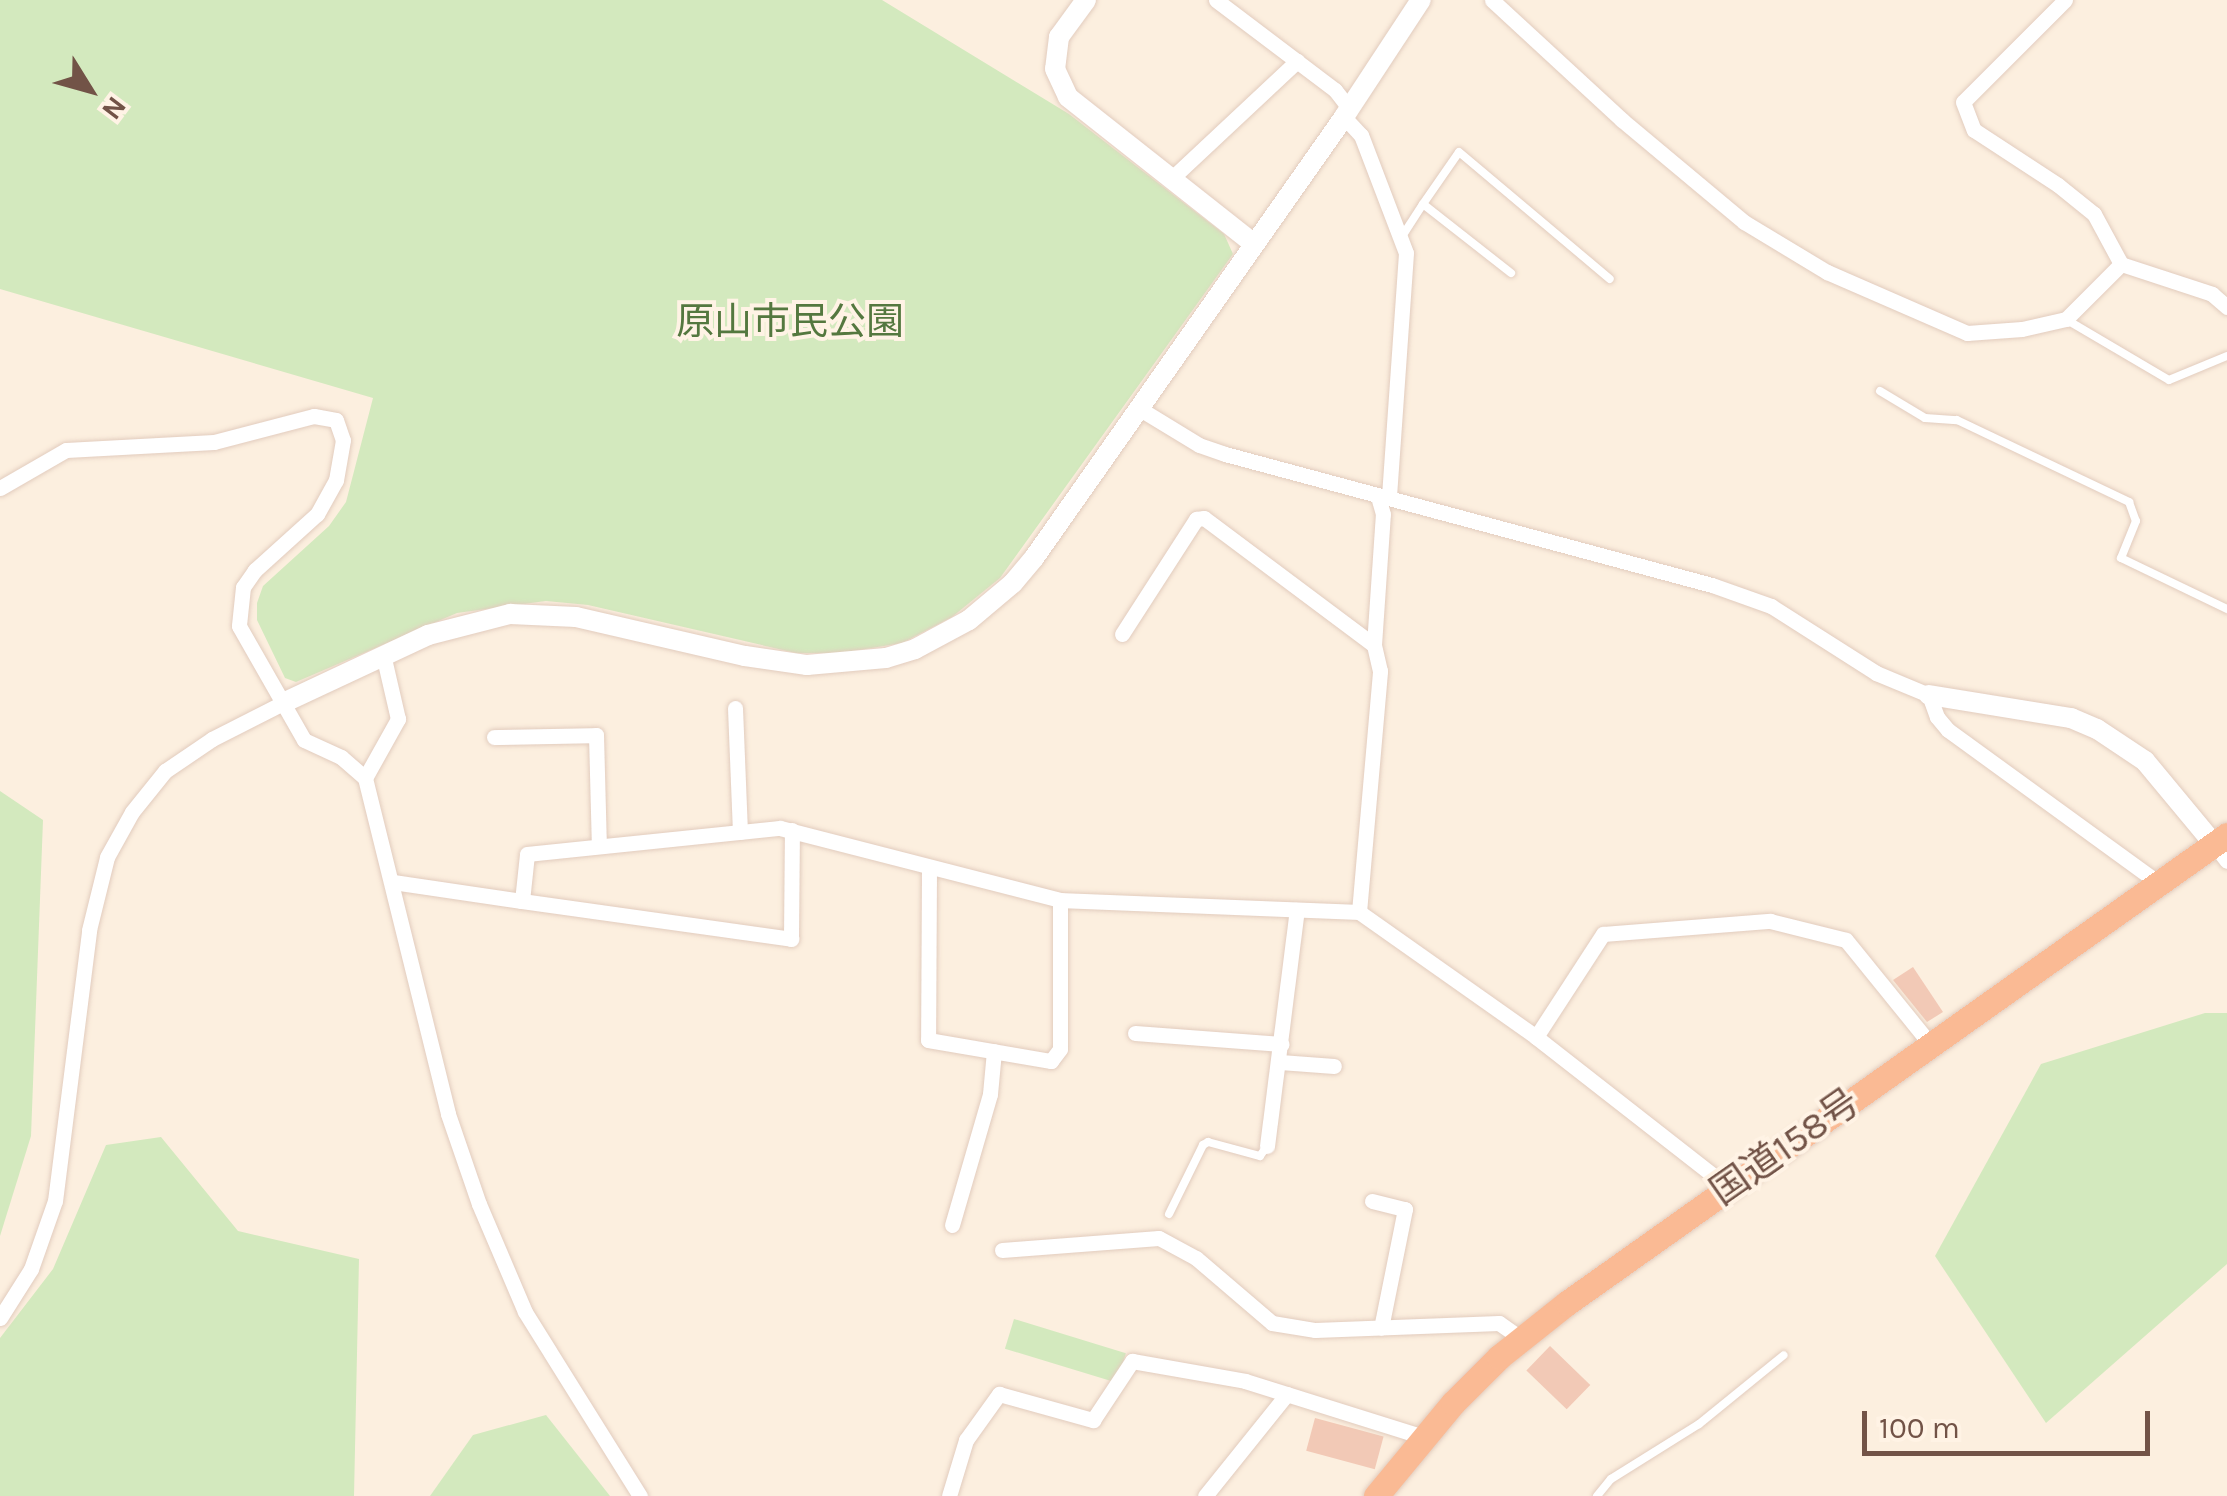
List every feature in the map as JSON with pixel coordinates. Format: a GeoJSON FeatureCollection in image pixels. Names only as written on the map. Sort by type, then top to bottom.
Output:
{"type":"FeatureCollection","features":[{"type":"Feature","properties":{"kind":"highway","name":"国道158号"},"geometry":{"type":"LineString","coordinates":[[1376,1496],[1424,1436],[1522,1338],[2157,882],[2223,847]]}},
{"type":"Feature","properties":{"kind":"street"},"geometry":{"type":"LineString","coordinates":[[1086,0],[1058,37],[1055,58],[1060,83],[1078,107],[1254,244]]}},
{"type":"Feature","properties":{"kind":"street"},"geometry":{"type":"LineString","coordinates":[[1216,0],[1335,90],[1361,135],[1406,253],[1382,514],[1374,645],[1380,670],[1359,912]]}},
{"type":"Feature","properties":{"kind":"street"},"geometry":{"type":"LineString","coordinates":[[0,1318],[30,1269],[55,1201],[90,930],[112,846],[132,812],[166,771],[212,739],[282,702],[383,654],[482,618],[539,613],[643,630],[744,656],[807,665],[860,663],[915,649],[969,620],[1013,583],[1140,409],[1421,0]]}},
{"type":"Feature","properties":{"kind":"street"},"geometry":{"type":"LineString","coordinates":[[1492,0],[1622,120],[1744,222],[1828,272],[1967,333],[2022,329],[2066,319],[2120,264]]}},
{"type":"Feature","properties":{"kind":"street"},"geometry":{"type":"LineString","coordinates":[[2065,0],[1963,102],[1974,130],[2058,185],[2094,214],[2120,264],[2212,294],[2227,307]]}},
{"type":"Feature","properties":{"kind":"street"},"geometry":{"type":"LineString","coordinates":[[1171,179],[1296,61]]}},
{"type":"Feature","properties":{"kind":"street"},"geometry":{"type":"LineString","coordinates":[[1140,409],[1199,445],[1712,585],[1771,606],[1876,672],[1929,694],[2071,718],[2097,729],[2145,760],[2223,847]]}},
{"type":"Feature","properties":{"kind":"street"},"geometry":{"type":"LineString","coordinates":[[0,488],[66,450],[214,442],[314,416],[336,420],[343,440],[336,480],[317,514],[255,570],[242,587],[239,626],[304,740],[340,756],[365,778],[448,1114],[503,1264],[525,1312],[640,1496]]}},
{"type":"Feature","properties":{"kind":"street"},"geometry":{"type":"LineString","coordinates":[[1122,634],[1196,519],[1204,518],[1374,645]]}},
{"type":"Feature","properties":{"kind":"street"},"geometry":{"type":"LineString","coordinates":[[365,778],[398,719],[383,654]]}},
{"type":"Feature","properties":{"kind":"street"},"geometry":{"type":"LineString","coordinates":[[1929,694],[1937,717],[1948,730],[2157,882]]}},
{"type":"Feature","properties":{"kind":"street"},"geometry":{"type":"LineString","coordinates":[[736,708],[740,832]]}},
{"type":"Feature","properties":{"kind":"street"},"geometry":{"type":"LineString","coordinates":[[494,737],[596,735],[599,846]]}},
{"type":"Feature","properties":{"kind":"street"},"geometry":{"type":"LineString","coordinates":[[393,882],[791,939],[792,830]]}},
{"type":"Feature","properties":{"kind":"street"},"geometry":{"type":"LineString","coordinates":[[522,900],[527,854],[792,830],[1060,900],[1359,912],[1536,1037],[1714,1176],[1724,1190]]}},
{"type":"Feature","properties":{"kind":"street"},"geometry":{"type":"LineString","coordinates":[[929,868],[928,1040],[1050,1061],[1060,1049],[1060,900]]}},
{"type":"Feature","properties":{"kind":"street"},"geometry":{"type":"LineString","coordinates":[[1267,1146],[1298,910]]}},
{"type":"Feature","properties":{"kind":"street"},"geometry":{"type":"LineString","coordinates":[[1536,1037],[1603,934],[1770,921],[1846,940],[1932,1044]]}},
{"type":"Feature","properties":{"kind":"street"},"geometry":{"type":"LineString","coordinates":[[1134,1033],[1282,1044]]}},
{"type":"Feature","properties":{"kind":"street"},"geometry":{"type":"LineString","coordinates":[[952,1224],[990,1094],[994,1051]]}},
{"type":"Feature","properties":{"kind":"street"},"geometry":{"type":"LineString","coordinates":[[1280,1062],[1334,1066]]}},
{"type":"Feature","properties":{"kind":"street"},"geometry":{"type":"LineString","coordinates":[[1372,1201],[1405,1209],[1381,1328]]}},
{"type":"Feature","properties":{"kind":"street"},"geometry":{"type":"LineString","coordinates":[[1002,1250],[1159,1238],[1196,1258],[1272,1323],[1315,1330],[1499,1323],[1522,1338]]}},
{"type":"Feature","properties":{"kind":"street"},"geometry":{"type":"LineString","coordinates":[[949,1496],[966,1440],[998,1394],[1093,1420],[1132,1360],[1245,1381],[1424,1436]]}},
{"type":"Feature","properties":{"kind":"street"},"geometry":{"type":"LineString","coordinates":[[1204,1496],[1287,1394]]}},
{"type":"Feature","properties":{"kind":"lane"},"geometry":{"type":"LineString","coordinates":[[1401,238],[1459,152],[1610,279]]}},
{"type":"Feature","properties":{"kind":"lane"},"geometry":{"type":"LineString","coordinates":[[1423,204],[1511,273]]}},
{"type":"Feature","properties":{"kind":"lane"},"geometry":{"type":"LineString","coordinates":[[2066,319],[2169,380],[2227,356]]}},
{"type":"Feature","properties":{"kind":"lane"},"geometry":{"type":"LineString","coordinates":[[1880,390],[1925,418],[1956,420],[2128,502],[2136,521],[2120,558],[2227,609]]}},
{"type":"Feature","properties":{"kind":"lane"},"geometry":{"type":"LineString","coordinates":[[1169,1214],[1196,1154],[1208,1142],[1260,1156],[1267,1146]]}},
{"type":"Feature","properties":{"kind":"lane"},"geometry":{"type":"LineString","coordinates":[[1597,1496],[1610,1479],[1699,1424],[1784,1355]]}},
{"type":"Feature","properties":{"kind":"green space","name":"原山市民公園"},"geometry":{"type":"Polygon","coordinates":[[[0,0],[882,0],[1069,114],[1224,234],[1233,254],[1000,578],[952,617],[902,643],[841,653],[796,653],[588,605],[546,601],[457,613],[296,682],[285,678],[257,620],[257,603],[263,586],[329,526],[346,502],[373,398],[0,289],[0,0]]]}},
{"type":"Feature","properties":{"kind":"green space"},"geometry":{"type":"Polygon","coordinates":[[[0,791],[43,820],[31,1136],[0,1236],[0,791]]]}},
{"type":"Feature","properties":{"kind":"green space"},"geometry":{"type":"Polygon","coordinates":[[[2205,1013],[2227,1013],[2227,1264],[2046,1423],[1935,1256],[2041,1064],[2205,1013]]]}},
{"type":"Feature","properties":{"kind":"green space"},"geometry":{"type":"Polygon","coordinates":[[[161,1137],[238,1231],[359,1259],[354,1496],[0,1496],[0,1338],[53,1269],[106,1145],[161,1137]]]}},
{"type":"Feature","properties":{"kind":"green space"},"geometry":{"type":"Polygon","coordinates":[[[1014,1319],[1126,1353],[1117,1383],[1005,1349],[1014,1319]]]}},
{"type":"Feature","properties":{"kind":"green space"},"geometry":{"type":"Polygon","coordinates":[[[546,1415],[610,1496],[430,1496],[473,1435],[546,1415]]]}},
{"type":"Feature","properties":{"kind":"building"},"geometry":{"type":"Polygon","coordinates":[[[1913,967],[1943,1012],[1927,1022],[1893,980],[1913,967]]]}},
{"type":"Feature","properties":{"kind":"building"},"geometry":{"type":"Polygon","coordinates":[[[1550,1346],[1590,1385],[1567,1409],[1526,1370],[1550,1346]]]}},
{"type":"Feature","properties":{"kind":"building"},"geometry":{"type":"Polygon","coordinates":[[[1315,1418],[1384,1436],[1375,1469],[1306,1451],[1315,1418]]]}}]}
